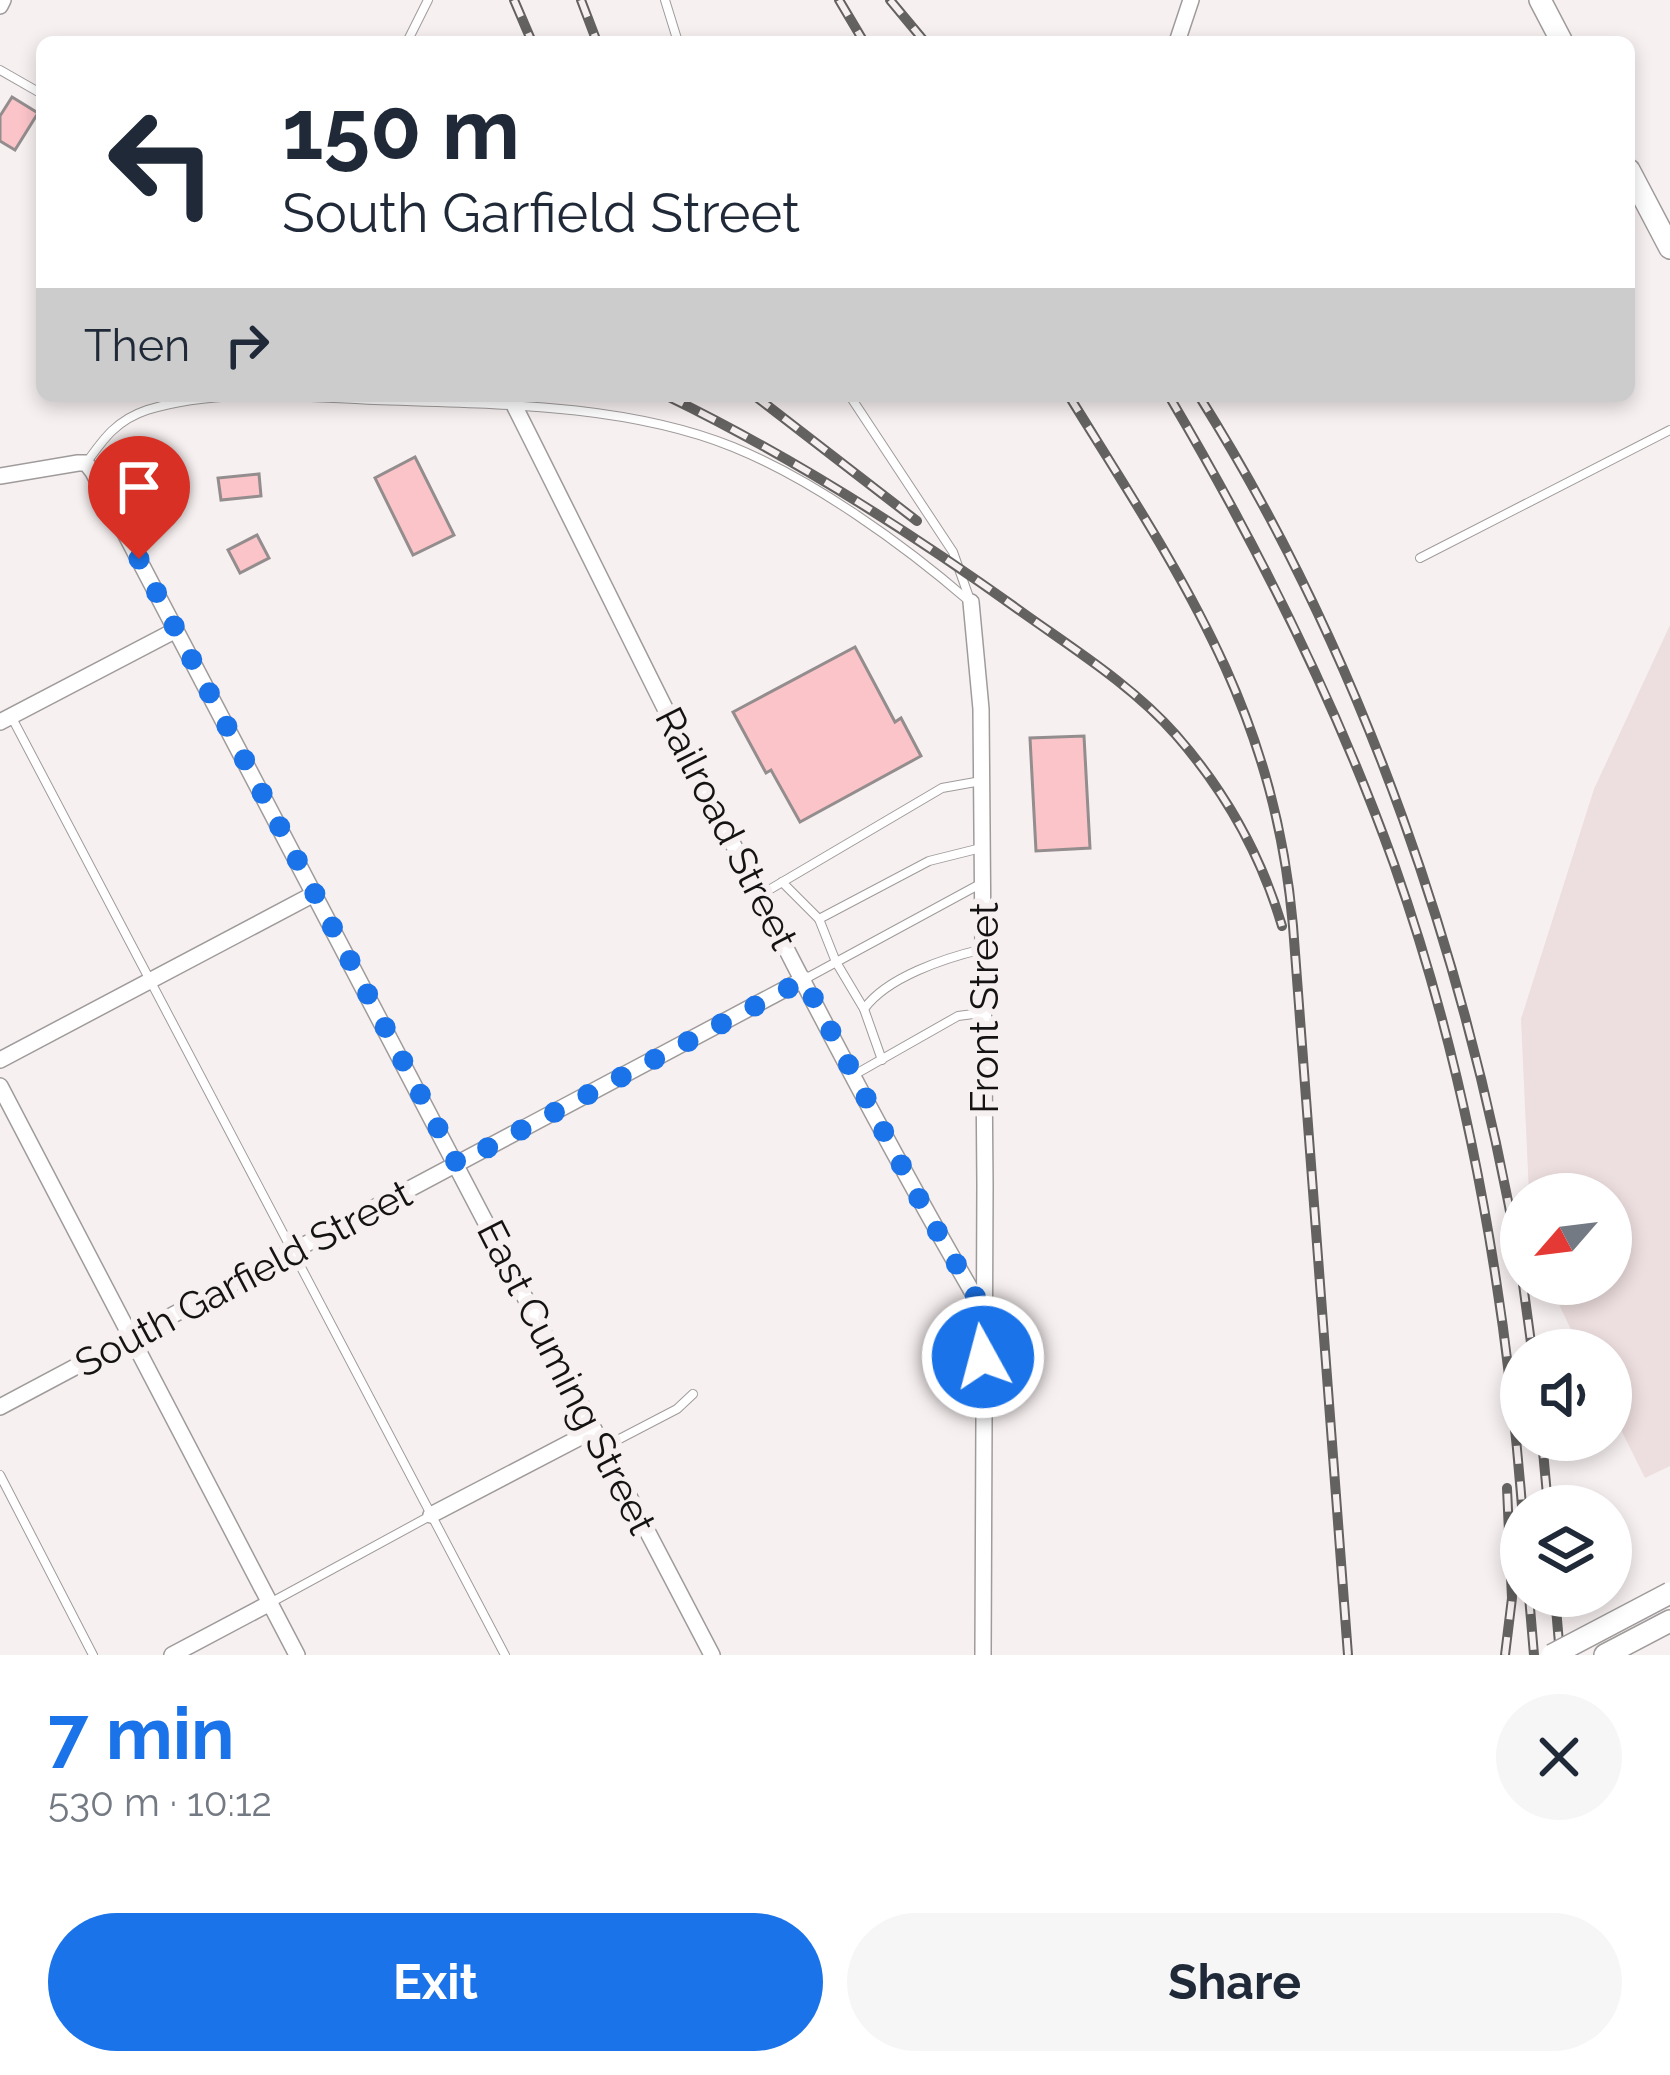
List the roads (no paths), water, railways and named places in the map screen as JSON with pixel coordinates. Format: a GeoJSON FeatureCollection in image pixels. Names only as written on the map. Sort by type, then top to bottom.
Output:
{"type":"FeatureCollection","features":[{"type":"Feature","properties":{"kind":"main road"},"geometry":{"type":"LineString","coordinates":[[1540,0],[1559,36]]}},
{"type":"Feature","properties":{"kind":"main road"},"geometry":{"type":"LineString","coordinates":[[1635,178],[1662,214],[1670,248]]}},
{"type":"Feature","properties":{"kind":"main road"},"geometry":{"type":"LineString","coordinates":[[1552,1655],[1670,1593]]}},
{"type":"Feature","properties":{"kind":"main road"},"geometry":{"type":"LineString","coordinates":[[1605,1655],[1670,1621]]}},
{"type":"Feature","properties":{"kind":"street"},"geometry":{"type":"LineString","coordinates":[[1179,36],[1191,0]]}},
{"type":"Feature","properties":{"kind":"street","name":"Railroad Street"},"geometry":{"type":"LineString","coordinates":[[514,405],[804,980],[983,1310]]}},
{"type":"Feature","properties":{"kind":"street"},"geometry":{"type":"LineString","coordinates":[[0,476],[50,465],[86,464]]}},
{"type":"Feature","properties":{"kind":"street","name":"East Cuming Street"},"geometry":{"type":"LineString","coordinates":[[86,464],[712,1655]]}},
{"type":"Feature","properties":{"kind":"street","name":"Front Street"},"geometry":{"type":"LineString","coordinates":[[970,602],[979,670],[983,848],[983,1655]]}},
{"type":"Feature","properties":{"kind":"street"},"geometry":{"type":"LineString","coordinates":[[6,719],[176,630]]}},
{"type":"Feature","properties":{"kind":"street"},"geometry":{"type":"LineString","coordinates":[[0,1060],[314,894]]}},
{"type":"Feature","properties":{"kind":"street","name":"South Garfield Street"},"geometry":{"type":"LineString","coordinates":[[0,1407],[804,980]]}},
{"type":"Feature","properties":{"kind":"street"},"geometry":{"type":"LineString","coordinates":[[0,1086],[297,1655]]}},
{"type":"Feature","properties":{"kind":"street"},"geometry":{"type":"LineString","coordinates":[[431,1515],[594,1430]]}},
{"type":"Feature","properties":{"kind":"street"},"geometry":{"type":"LineString","coordinates":[[172,1655],[270,1603]]}},
{"type":"Feature","properties":{"kind":"lane"},"geometry":{"type":"LineString","coordinates":[[409,36],[428,0]]}},
{"type":"Feature","properties":{"kind":"lane"},"geometry":{"type":"LineString","coordinates":[[664,0],[676,36]]}},
{"type":"Feature","properties":{"kind":"lane"},"geometry":{"type":"LineString","coordinates":[[0,70],[36,91]]}},
{"type":"Feature","properties":{"kind":"lane"},"geometry":{"type":"LineString","coordinates":[[86,464],[116,424],[146,410],[184,402]]}},
{"type":"Feature","properties":{"kind":"lane"},"geometry":{"type":"LineString","coordinates":[[461,402],[636,421],[734,447],[910,551],[970,602]]}},
{"type":"Feature","properties":{"kind":"lane","name":"Front Street"},"geometry":{"type":"LineString","coordinates":[[854,402],[953,552],[970,602]]}},
{"type":"Feature","properties":{"kind":"lane"},"geometry":{"type":"LineString","coordinates":[[1420,558],[1670,430]]}},
{"type":"Feature","properties":{"kind":"lane"},"geometry":{"type":"LineString","coordinates":[[6,719],[152,980],[505,1655]]}},
{"type":"Feature","properties":{"kind":"lane"},"geometry":{"type":"LineString","coordinates":[[761,895],[942,788],[982,780]]}},
{"type":"Feature","properties":{"kind":"lane"},"geometry":{"type":"LineString","coordinates":[[819,919],[929,861],[983,848]]}},
{"type":"Feature","properties":{"kind":"lane"},"geometry":{"type":"LineString","coordinates":[[782,882],[819,919],[836,962],[864,1009],[882,1060]]}},
{"type":"Feature","properties":{"kind":"lane"},"geometry":{"type":"LineString","coordinates":[[804,980],[983,883]]}},
{"type":"Feature","properties":{"kind":"lane"},"geometry":{"type":"LineString","coordinates":[[864,1009],[874,995],[940,959],[984,949]]}},
{"type":"Feature","properties":{"kind":"lane"},"geometry":{"type":"LineString","coordinates":[[854,1075],[958,1016],[984,1012]]}},
{"type":"Feature","properties":{"kind":"lane"},"geometry":{"type":"LineString","coordinates":[[603,1448],[677,1409],[693,1394]]}},
{"type":"Feature","properties":{"kind":"lane"},"geometry":{"type":"LineString","coordinates":[[0,1475],[93,1655]]}},
{"type":"Feature","properties":{"kind":"lane"},"geometry":{"type":"LineString","coordinates":[[270,1603],[431,1515]]}},
{"type":"Feature","properties":{"kind":"railway"},"geometry":{"type":"LineString","coordinates":[[514,0],[529,36]]}},
{"type":"Feature","properties":{"kind":"railway"},"geometry":{"type":"LineString","coordinates":[[581,0],[595,36]]}},
{"type":"Feature","properties":{"kind":"railway"},"geometry":{"type":"LineString","coordinates":[[839,0],[860,36]]}},
{"type":"Feature","properties":{"kind":"railway"},"geometry":{"type":"LineString","coordinates":[[890,0],[920,36]]}},
{"type":"Feature","properties":{"kind":"railway"},"geometry":{"type":"LineString","coordinates":[[679,402],[806,470],[896,526],[1085,656],[1142,701],[1176,735],[1226,801],[1252,849],[1282,926]]}},
{"type":"Feature","properties":{"kind":"railway"},"geometry":{"type":"LineString","coordinates":[[763,402],[917,521]]}},
{"type":"Feature","properties":{"kind":"railway"},"geometry":{"type":"LineString","coordinates":[[1073,402],[1216,646],[1266,776],[1282,848],[1293,926],[1348,1655]]}},
{"type":"Feature","properties":{"kind":"railway"},"geometry":{"type":"LineString","coordinates":[[1172,402],[1263,566],[1320,683],[1371,803],[1420,942],[1479,1181],[1505,1343],[1520,1485]]}},
{"type":"Feature","properties":{"kind":"railway"},"geometry":{"type":"LineString","coordinates":[[1203,402],[1312,601],[1403,818],[1472,1043],[1502,1173]]}},
{"type":"Feature","properties":{"kind":"railway"},"geometry":{"type":"LineString","coordinates":[[1526,1305],[1529,1329]]}},
{"type":"Feature","properties":{"kind":"railway"},"geometry":{"type":"LineString","coordinates":[[1544,1461],[1546,1485]]}},
{"type":"Feature","properties":{"kind":"railway"},"geometry":{"type":"LineString","coordinates":[[1505,1655],[1510,1617]]}},
{"type":"Feature","properties":{"kind":"railway"},"geometry":{"type":"LineString","coordinates":[[1531,1617],[1534,1655]]}},
{"type":"Feature","properties":{"kind":"railway"},"geometry":{"type":"LineString","coordinates":[[1557,1617],[1560,1655]]}}]}
